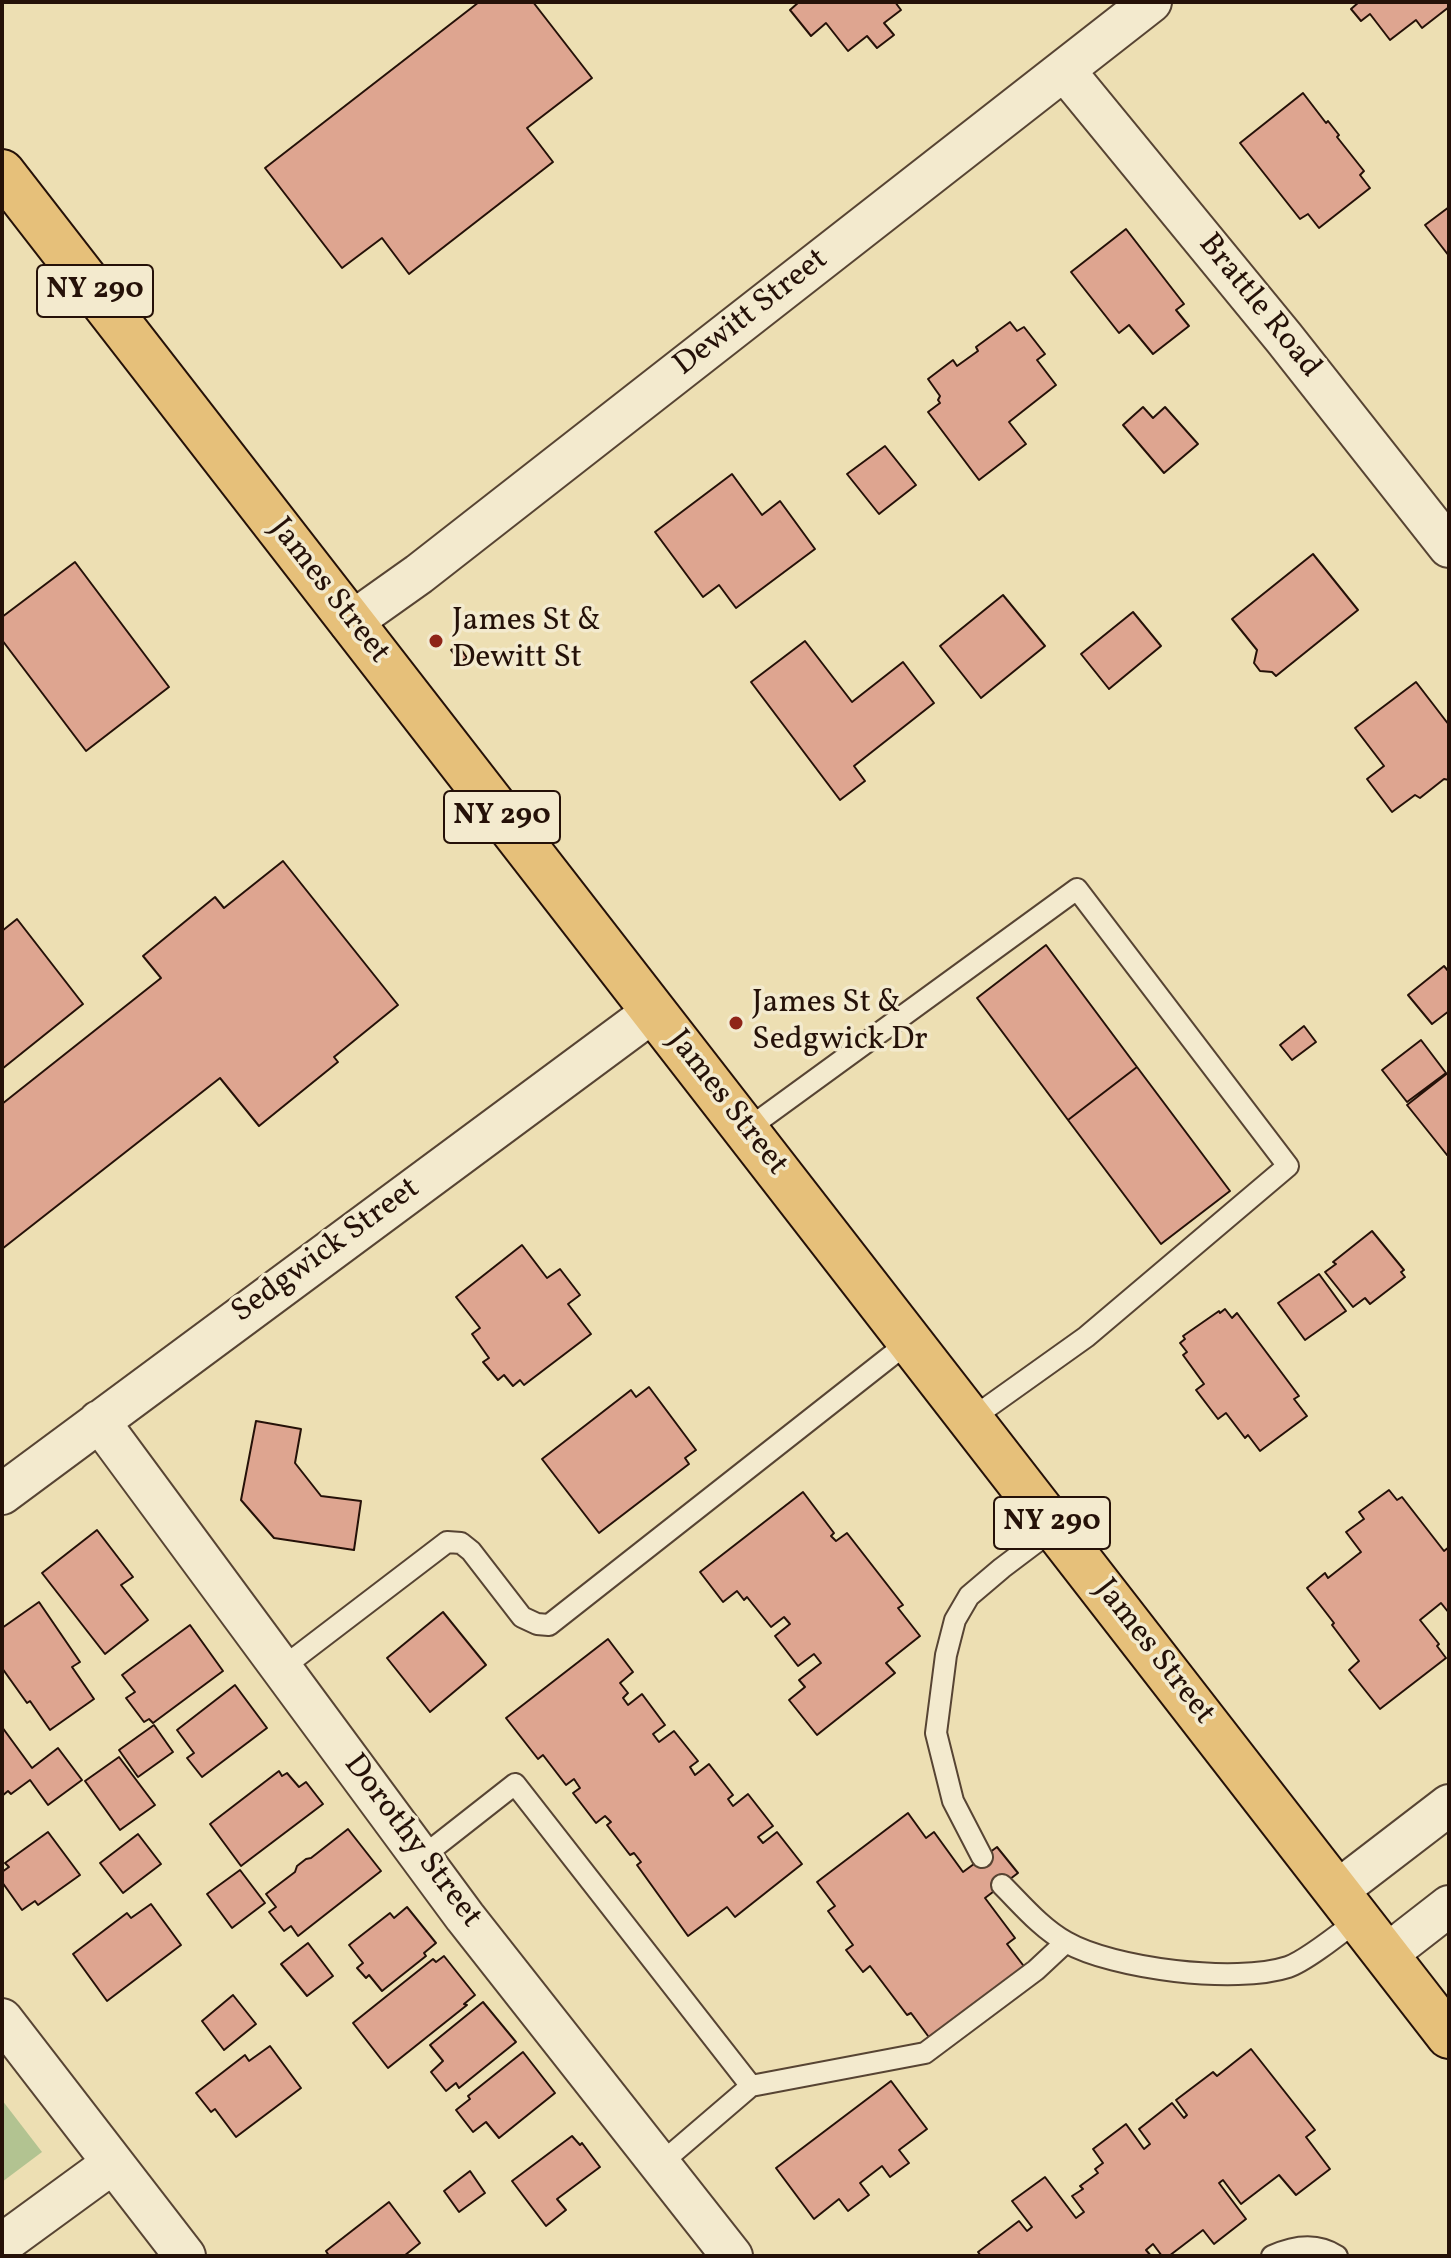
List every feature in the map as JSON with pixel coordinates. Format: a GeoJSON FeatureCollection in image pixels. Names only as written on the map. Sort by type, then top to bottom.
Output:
{"type":"FeatureCollection","features":[{"type":"Feature","properties":{"kind":"main road","name":"James Street"},"geometry":{"type":"LineString","coordinates":[[2,172],[1449,2036]]}},
{"type":"Feature","properties":{"kind":"street","name":"Dewitt Street"},"geometry":{"type":"LineString","coordinates":[[350,623],[419,574],[1151,2]]}},
{"type":"Feature","properties":{"kind":"street","name":"Brattle Road"},"geometry":{"type":"LineString","coordinates":[[1064,70],[1284,338],[1449,547]]}},
{"type":"Feature","properties":{"kind":"street","name":"Sedgwick Street"},"geometry":{"type":"LineString","coordinates":[[2,1494],[654,1011]]}},
{"type":"Feature","properties":{"kind":"street","name":"Dorothy Street"},"geometry":{"type":"LineString","coordinates":[[99,1421],[475,1929],[732,2256]]}},
{"type":"Feature","properties":{"kind":"street"},"geometry":{"type":"LineString","coordinates":[[1348,1905],[1449,1805]]}},
{"type":"Feature","properties":{"kind":"street"},"geometry":{"type":"LineString","coordinates":[[1386,1955],[1449,1906]]}},
{"type":"Feature","properties":{"kind":"street"},"geometry":{"type":"LineString","coordinates":[[2,2019],[185,2256]]}},
{"type":"Feature","properties":{"kind":"street"},"geometry":{"type":"LineString","coordinates":[[2,2244],[113,2163]]}},
{"type":"Feature","properties":{"kind":"lane"},"geometry":{"type":"LineString","coordinates":[[746,1130],[1077,889],[1288,1166],[1086,1337],[971,1419]]}},
{"type":"Feature","properties":{"kind":"lane"},"geometry":{"type":"LineString","coordinates":[[282,1668],[447,1542],[461,1543],[471,1551],[522,1617],[537,1624],[549,1625],[910,1341]]}},
{"type":"Feature","properties":{"kind":"lane"},"geometry":{"type":"LineString","coordinates":[[982,1857],[953,1801],[936,1733],[946,1655],[955,1620],[969,1596],[1055,1528]]}},
{"type":"Feature","properties":{"kind":"lane"},"geometry":{"type":"LineString","coordinates":[[422,1857],[515,1784],[751,2086]]}},
{"type":"Feature","properties":{"kind":"lane"},"geometry":{"type":"LineString","coordinates":[[1002,1885],[1035,1919],[1066,1942],[1086,1951],[1132,1964],[1203,1975],[1255,1973],[1290,1967],[1348,1905]]}},
{"type":"Feature","properties":{"kind":"lane"},"geometry":{"type":"LineString","coordinates":[[660,2164],[751,2086],[925,2053],[1036,1970],[1066,1942]]}},
{"type":"Feature","properties":{"kind":"lane"},"geometry":{"type":"LineString","coordinates":[[1272,2256],[1287,2249],[1313,2246],[1337,2256]]}},
{"type":"Feature","properties":{"kind":"green space"},"geometry":{"type":"Polygon","coordinates":[[[2,2100],[42,2152],[2,2182],[2,2100]]]}},
{"type":"Feature","properties":{"kind":"building"},"geometry":{"type":"Polygon","coordinates":[[[479,2],[533,2],[592,78],[527,128],[553,162],[409,274],[382,238],[342,268],[265,168],[479,2]]]}},
{"type":"Feature","properties":{"kind":"building"},"geometry":{"type":"Polygon","coordinates":[[[799,2],[895,2],[901,10],[884,23],[894,35],[877,48],[867,36],[848,51],[826,23],[811,36],[790,10],[799,2]]]}},
{"type":"Feature","properties":{"kind":"building"},"geometry":{"type":"Polygon","coordinates":[[[1359,2],[1449,2],[1449,7],[1422,28],[1416,20],[1390,40],[1370,14],[1361,21],[1351,9],[1359,2]]]}},
{"type":"Feature","properties":{"kind":"building"},"geometry":{"type":"Polygon","coordinates":[[[1303,93],[1339,135],[1337,137],[1364,171],[1360,175],[1370,188],[1319,228],[1308,214],[1300,219],[1240,143],[1303,93]]]}},
{"type":"Feature","properties":{"kind":"building"},"geometry":{"type":"Polygon","coordinates":[[[1449,207],[1449,256],[1425,225],[1449,207]]]}},
{"type":"Feature","properties":{"kind":"building"},"geometry":{"type":"Polygon","coordinates":[[[1126,229],[1184,304],[1176,310],[1189,326],[1153,354],[1129,325],[1119,333],[1071,272],[1126,229]]]}},
{"type":"Feature","properties":{"kind":"building"},"geometry":{"type":"Polygon","coordinates":[[[1010,322],[1017,331],[1024,327],[1045,354],[1037,360],[1056,385],[1009,422],[1026,444],[979,480],[928,412],[940,403],[940,396],[928,379],[953,360],[957,366],[978,351],[976,347],[1010,322]]]}},
{"type":"Feature","properties":{"kind":"building"},"geometry":{"type":"Polygon","coordinates":[[[1143,407],[1153,418],[1165,407],[1198,444],[1164,473],[1123,425],[1143,407]]]}},
{"type":"Feature","properties":{"kind":"building"},"geometry":{"type":"Polygon","coordinates":[[[885,446],[916,485],[879,514],[847,474],[885,446]]]}},
{"type":"Feature","properties":{"kind":"building"},"geometry":{"type":"Polygon","coordinates":[[[732,474],[762,515],[780,501],[815,549],[736,608],[719,585],[703,597],[655,532],[732,474]]]}},
{"type":"Feature","properties":{"kind":"building"},"geometry":{"type":"Polygon","coordinates":[[[1313,554],[1358,610],[1276,676],[1272,672],[1260,671],[1254,663],[1257,650],[1232,619],[1313,554]]]}},
{"type":"Feature","properties":{"kind":"building"},"geometry":{"type":"Polygon","coordinates":[[[75,562],[169,687],[86,751],[2,640],[2,617],[75,562]]]}},
{"type":"Feature","properties":{"kind":"building"},"geometry":{"type":"Polygon","coordinates":[[[1003,595],[1045,646],[981,698],[940,646],[1003,595]]]}},
{"type":"Feature","properties":{"kind":"building"},"geometry":{"type":"Polygon","coordinates":[[[1133,612],[1161,646],[1109,689],[1081,654],[1133,612]]]}},
{"type":"Feature","properties":{"kind":"building"},"geometry":{"type":"Polygon","coordinates":[[[805,641],[852,702],[903,662],[934,703],[854,766],[865,781],[840,800],[751,682],[805,641]]]}},
{"type":"Feature","properties":{"kind":"building"},"geometry":{"type":"Polygon","coordinates":[[[458,645],[467,658],[460,662],[451,650],[458,645]]]}},
{"type":"Feature","properties":{"kind":"building"},"geometry":{"type":"Polygon","coordinates":[[[1416,682],[1449,725],[1449,780],[1444,779],[1420,798],[1415,795],[1392,812],[1367,779],[1384,766],[1355,728],[1416,682]]]}},
{"type":"Feature","properties":{"kind":"building"},"geometry":{"type":"Polygon","coordinates":[[[283,861],[398,1005],[334,1057],[338,1062],[259,1126],[220,1078],[2,1249],[2,1104],[161,978],[143,956],[215,897],[224,908],[283,861]]]}},
{"type":"Feature","properties":{"kind":"building"},"geometry":{"type":"Polygon","coordinates":[[[17,919],[83,1004],[2,1069],[2,931],[17,919]]]}},
{"type":"Feature","properties":{"kind":"building"},"geometry":{"type":"Polygon","coordinates":[[[1046,945],[1137,1067],[1068,1120],[977,998],[1046,945]]]}},
{"type":"Feature","properties":{"kind":"building"},"geometry":{"type":"Polygon","coordinates":[[[1444,966],[1449,972],[1449,1011],[1432,1024],[1408,995],[1444,966]]]}},
{"type":"Feature","properties":{"kind":"building"},"geometry":{"type":"Polygon","coordinates":[[[1304,1026],[1316,1042],[1292,1060],[1280,1045],[1304,1026]]]}},
{"type":"Feature","properties":{"kind":"building"},"geometry":{"type":"Polygon","coordinates":[[[1421,1040],[1446,1073],[1407,1102],[1382,1070],[1421,1040]]]}},
{"type":"Feature","properties":{"kind":"building"},"geometry":{"type":"Polygon","coordinates":[[[1137,1067],[1230,1191],[1161,1244],[1068,1120],[1137,1067]]]}},
{"type":"Feature","properties":{"kind":"building"},"geometry":{"type":"Polygon","coordinates":[[[1449,1072],[1449,1153],[1447,1155],[1407,1105],[1449,1072]]]}},
{"type":"Feature","properties":{"kind":"building"},"geometry":{"type":"Polygon","coordinates":[[[1372,1231],[1404,1270],[1401,1272],[1405,1277],[1370,1304],[1365,1298],[1353,1307],[1325,1272],[1372,1231]]]}},
{"type":"Feature","properties":{"kind":"building"},"geometry":{"type":"Polygon","coordinates":[[[522,1245],[547,1278],[560,1269],[580,1295],[568,1304],[591,1334],[524,1385],[520,1380],[513,1386],[504,1375],[498,1380],[483,1362],[489,1358],[472,1334],[480,1328],[456,1297],[522,1245]]]}},
{"type":"Feature","properties":{"kind":"building"},"geometry":{"type":"Polygon","coordinates":[[[1319,1274],[1346,1311],[1305,1340],[1278,1303],[1319,1274]]]}},
{"type":"Feature","properties":{"kind":"building"},"geometry":{"type":"Polygon","coordinates":[[[1225,1309],[1232,1318],[1237,1313],[1299,1396],[1294,1399],[1307,1416],[1260,1451],[1248,1435],[1245,1438],[1226,1413],[1218,1419],[1196,1390],[1204,1384],[1183,1355],[1187,1352],[1180,1343],[1185,1339],[1183,1336],[1225,1309]]]}},
{"type":"Feature","properties":{"kind":"building"},"geometry":{"type":"Polygon","coordinates":[[[649,1387],[696,1450],[685,1458],[689,1464],[599,1533],[542,1459],[631,1390],[636,1397],[649,1387]]]}},
{"type":"Feature","properties":{"kind":"building"},"geometry":{"type":"Polygon","coordinates":[[[256,1421],[301,1429],[295,1463],[321,1496],[361,1501],[354,1550],[274,1538],[241,1500],[256,1421]]]}},
{"type":"Feature","properties":{"kind":"building"},"geometry":{"type":"Polygon","coordinates":[[[1389,1490],[1397,1500],[1402,1497],[1444,1551],[1449,1547],[1449,1613],[1441,1603],[1420,1620],[1446,1658],[1380,1709],[1349,1670],[1359,1661],[1307,1588],[1325,1573],[1328,1578],[1361,1552],[1346,1532],[1364,1519],[1359,1512],[1389,1490]]]}},
{"type":"Feature","properties":{"kind":"building"},"geometry":{"type":"Polygon","coordinates":[[[803,1492],[834,1533],[831,1536],[836,1541],[847,1533],[903,1605],[898,1608],[920,1636],[886,1663],[895,1673],[817,1735],[789,1700],[805,1687],[799,1680],[821,1663],[814,1654],[798,1666],[775,1636],[790,1624],[784,1617],[771,1627],[747,1597],[744,1600],[737,1591],[723,1602],[700,1572],[803,1492]]]}},
{"type":"Feature","properties":{"kind":"building"},"geometry":{"type":"Polygon","coordinates":[[[97,1530],[133,1577],[121,1585],[148,1620],[105,1654],[42,1573],[97,1530]]]}},
{"type":"Feature","properties":{"kind":"building"},"geometry":{"type":"Polygon","coordinates":[[[39,1602],[80,1662],[72,1667],[94,1699],[50,1730],[2,1668],[2,1628],[39,1602]]]}},
{"type":"Feature","properties":{"kind":"building"},"geometry":{"type":"Polygon","coordinates":[[[443,1612],[486,1665],[430,1712],[387,1658],[443,1612]]]}},
{"type":"Feature","properties":{"kind":"building"},"geometry":{"type":"Polygon","coordinates":[[[190,1625],[223,1671],[153,1723],[149,1719],[144,1722],[126,1698],[135,1692],[122,1675],[190,1625]]]}},
{"type":"Feature","properties":{"kind":"building"},"geometry":{"type":"Polygon","coordinates":[[[608,1639],[633,1672],[620,1683],[628,1693],[623,1698],[628,1705],[642,1694],[665,1725],[653,1734],[659,1742],[674,1731],[698,1761],[690,1767],[695,1775],[709,1764],[733,1795],[728,1799],[733,1806],[748,1794],[773,1826],[758,1837],[763,1843],[777,1832],[802,1864],[735,1917],[727,1907],[688,1936],[637,1865],[641,1862],[634,1853],[630,1855],[607,1825],[611,1822],[605,1816],[596,1823],[573,1793],[580,1788],[574,1779],[566,1785],[543,1755],[538,1759],[506,1718],[608,1639]]]}},
{"type":"Feature","properties":{"kind":"building"},"geometry":{"type":"Polygon","coordinates":[[[235,1685],[267,1728],[202,1777],[187,1758],[194,1753],[177,1730],[235,1685]]]}},
{"type":"Feature","properties":{"kind":"building"},"geometry":{"type":"Polygon","coordinates":[[[154,1725],[173,1752],[138,1777],[119,1750],[154,1725]]]}},
{"type":"Feature","properties":{"kind":"building"},"geometry":{"type":"Polygon","coordinates":[[[2,1727],[32,1768],[58,1748],[82,1780],[48,1805],[30,1780],[11,1794],[8,1791],[2,1796],[2,1727]]]}},
{"type":"Feature","properties":{"kind":"building"},"geometry":{"type":"Polygon","coordinates":[[[119,1757],[155,1805],[120,1830],[85,1781],[119,1757]]]}},
{"type":"Feature","properties":{"kind":"building"},"geometry":{"type":"Polygon","coordinates":[[[279,1771],[282,1776],[287,1773],[299,1787],[306,1782],[323,1804],[241,1866],[210,1824],[279,1771]]]}},
{"type":"Feature","properties":{"kind":"building"},"geometry":{"type":"Polygon","coordinates":[[[908,1813],[926,1838],[934,1832],[963,1872],[997,1847],[1018,1873],[985,1898],[1015,1938],[1007,1944],[1026,1969],[931,2040],[911,2013],[907,2015],[870,1966],[863,1972],[846,1950],[853,1945],[828,1911],[835,1906],[817,1882],[908,1813]]]}},
{"type":"Feature","properties":{"kind":"building"},"geometry":{"type":"Polygon","coordinates":[[[348,1829],[381,1871],[298,1936],[291,1926],[284,1931],[269,1912],[276,1907],[266,1894],[295,1872],[297,1866],[348,1829]]]}},
{"type":"Feature","properties":{"kind":"building"},"geometry":{"type":"Polygon","coordinates":[[[48,1832],[80,1875],[38,1905],[35,1901],[22,1910],[2,1882],[2,1872],[9,1867],[5,1863],[48,1832]]]}},
{"type":"Feature","properties":{"kind":"building"},"geometry":{"type":"Polygon","coordinates":[[[138,1834],[161,1864],[123,1893],[100,1863],[138,1834]]]}},
{"type":"Feature","properties":{"kind":"building"},"geometry":{"type":"Polygon","coordinates":[[[240,1870],[265,1903],[232,1928],[207,1894],[240,1870]]]}},
{"type":"Feature","properties":{"kind":"building"},"geometry":{"type":"Polygon","coordinates":[[[151,1904],[181,1945],[107,2001],[73,1954],[127,1913],[131,1918],[151,1904]]]}},
{"type":"Feature","properties":{"kind":"building"},"geometry":{"type":"Polygon","coordinates":[[[407,1907],[436,1943],[424,1953],[426,1956],[382,1991],[369,1975],[366,1978],[357,1968],[363,1963],[349,1945],[390,1913],[394,1918],[407,1907]]]}},
{"type":"Feature","properties":{"kind":"building"},"geometry":{"type":"Polygon","coordinates":[[[308,1943],[333,1976],[307,1996],[281,1964],[308,1943]]]}},
{"type":"Feature","properties":{"kind":"building"},"geometry":{"type":"Polygon","coordinates":[[[444,1956],[475,1995],[464,2004],[467,2005],[388,2068],[353,2023],[433,1959],[436,1962],[444,1956]]]}},
{"type":"Feature","properties":{"kind":"building"},"geometry":{"type":"Polygon","coordinates":[[[233,1995],[256,2024],[224,2050],[202,2021],[233,1995]]]}},
{"type":"Feature","properties":{"kind":"building"},"geometry":{"type":"Polygon","coordinates":[[[483,2002],[516,2042],[459,2088],[456,2083],[446,2091],[431,2072],[443,2061],[430,2045],[483,2002]]]}},
{"type":"Feature","properties":{"kind":"building"},"geometry":{"type":"Polygon","coordinates":[[[270,2046],[301,2088],[236,2137],[215,2109],[211,2112],[196,2093],[245,2055],[249,2061],[270,2046]]]}},
{"type":"Feature","properties":{"kind":"building"},"geometry":{"type":"Polygon","coordinates":[[[1251,2049],[1315,2130],[1306,2137],[1330,2169],[1296,2195],[1279,2175],[1241,2204],[1223,2180],[1219,2183],[1246,2219],[1214,2244],[1203,2230],[1169,2256],[1162,2256],[1153,2244],[1146,2250],[1151,2256],[981,2256],[978,2252],[1019,2221],[1027,2231],[1032,2227],[1012,2201],[1045,2177],[1076,2218],[1084,2212],[1072,2196],[1083,2189],[1080,2186],[1098,2173],[1095,2169],[1103,2163],[1093,2149],[1126,2124],[1144,2149],[1150,2144],[1139,2129],[1172,2103],[1184,2118],[1187,2115],[1176,2100],[1213,2072],[1217,2076],[1251,2049]]]}},
{"type":"Feature","properties":{"kind":"building"},"geometry":{"type":"Polygon","coordinates":[[[523,2052],[555,2093],[499,2138],[486,2122],[473,2132],[456,2110],[470,2099],[468,2096],[523,2052]]]}},
{"type":"Feature","properties":{"kind":"building"},"geometry":{"type":"Polygon","coordinates":[[[891,2081],[927,2129],[899,2150],[909,2163],[890,2177],[882,2166],[860,2183],[869,2195],[848,2211],[839,2199],[814,2219],[776,2168],[891,2081]]]}},
{"type":"Feature","properties":{"kind":"building"},"geometry":{"type":"Polygon","coordinates":[[[572,2136],[580,2145],[582,2143],[600,2167],[557,2199],[566,2210],[546,2226],[512,2181],[572,2136]]]}},
{"type":"Feature","properties":{"kind":"building"},"geometry":{"type":"Polygon","coordinates":[[[470,2171],[485,2193],[459,2212],[444,2191],[470,2171]]]}},
{"type":"Feature","properties":{"kind":"building"},"geometry":{"type":"Polygon","coordinates":[[[389,2202],[420,2243],[404,2256],[329,2256],[326,2251],[389,2202]]]}},
{"type":"Feature","properties":{"kind":"place","name":"James St & Dewitt St"},"geometry":{"type":"Point","coordinates":[436,641]}},
{"type":"Feature","properties":{"kind":"place","name":"James St & Sedgwick Dr"},"geometry":{"type":"Point","coordinates":[736,1023]}}]}
